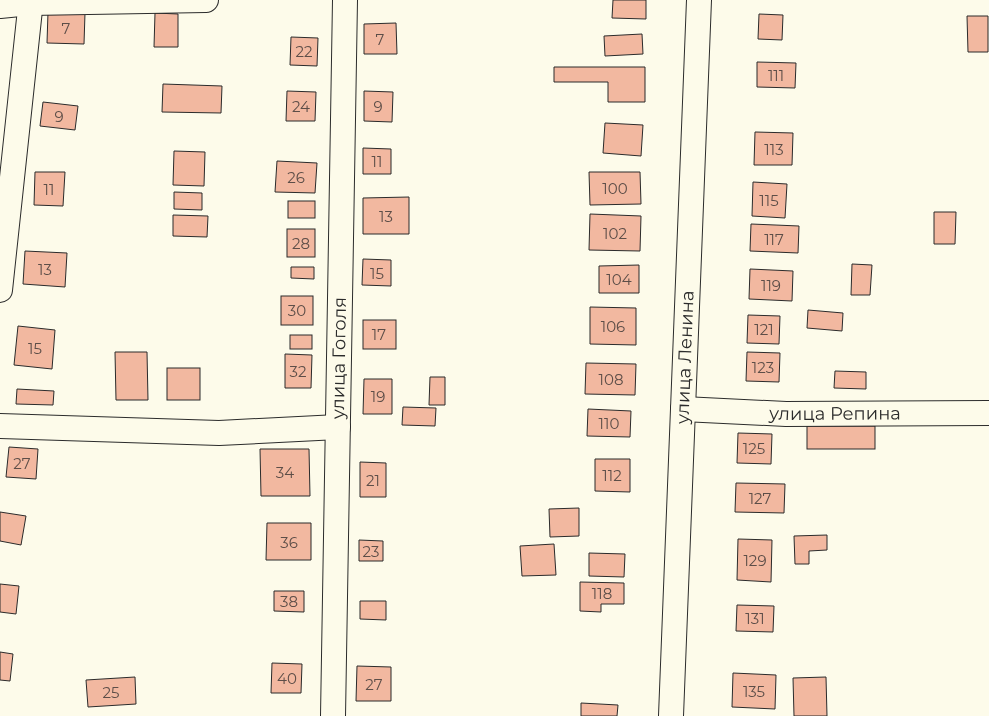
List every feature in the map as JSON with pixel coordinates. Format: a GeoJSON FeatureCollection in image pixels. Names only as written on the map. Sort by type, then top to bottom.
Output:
{"type":"FeatureCollection","features":[{"type":"Feature","properties":{"kind":"street"},"geometry":{"type":"LineString","coordinates":[[0,6],[31,2],[206,0]]}},
{"type":"Feature","properties":{"kind":"street","name":"улица Гоголя"},"geometry":{"type":"LineString","coordinates":[[333,716],[345,0]]}},
{"type":"Feature","properties":{"kind":"street","name":"улица Ленина"},"geometry":{"type":"LineString","coordinates":[[671,716],[700,0]]}},
{"type":"Feature","properties":{"kind":"street"},"geometry":{"type":"LineString","coordinates":[[0,290],[31,2]]}},
{"type":"Feature","properties":{"kind":"street","name":"улица Репина"},"geometry":{"type":"LineString","coordinates":[[683,409],[786,414],[989,413]]}},
{"type":"Feature","properties":{"kind":"street"},"geometry":{"type":"LineString","coordinates":[[0,426],[219,433],[338,427]]}},
{"type":"Feature","properties":{"kind":"building"},"geometry":{"type":"Polygon","coordinates":[[[613,0],[646,0],[646,19],[612,18],[613,0]]]}},
{"type":"Feature","properties":{"kind":"building"},"geometry":{"type":"Polygon","coordinates":[[[48,12],[85,13],[84,44],[47,43],[48,12]]]}},
{"type":"Feature","properties":{"kind":"building"},"geometry":{"type":"Polygon","coordinates":[[[155,13],[178,14],[178,47],[154,47],[155,13]]]}},
{"type":"Feature","properties":{"kind":"building"},"geometry":{"type":"Polygon","coordinates":[[[759,14],[783,15],[782,40],[758,39],[759,14]]]}},
{"type":"Feature","properties":{"kind":"building"},"geometry":{"type":"Polygon","coordinates":[[[967,16],[988,16],[988,52],[968,52],[967,16]]]}},
{"type":"Feature","properties":{"kind":"building"},"geometry":{"type":"Polygon","coordinates":[[[396,23],[397,54],[364,54],[364,24],[396,23]]]}},
{"type":"Feature","properties":{"kind":"building"},"geometry":{"type":"Polygon","coordinates":[[[642,34],[643,54],[605,56],[604,36],[642,34]]]}},
{"type":"Feature","properties":{"kind":"building"},"geometry":{"type":"Polygon","coordinates":[[[291,37],[318,38],[317,66],[290,65],[291,37]]]}},
{"type":"Feature","properties":{"kind":"building"},"geometry":{"type":"Polygon","coordinates":[[[757,62],[796,63],[795,88],[757,87],[757,62]]]}},
{"type":"Feature","properties":{"kind":"building"},"geometry":{"type":"Polygon","coordinates":[[[554,67],[645,67],[645,102],[608,102],[608,82],[554,82],[554,67]]]}},
{"type":"Feature","properties":{"kind":"building"},"geometry":{"type":"Polygon","coordinates":[[[163,84],[222,86],[221,113],[162,112],[163,84]]]}},
{"type":"Feature","properties":{"kind":"building"},"geometry":{"type":"Polygon","coordinates":[[[287,91],[316,92],[315,121],[286,121],[287,91]]]}},
{"type":"Feature","properties":{"kind":"building"},"geometry":{"type":"Polygon","coordinates":[[[364,91],[393,92],[392,122],[364,121],[364,91]]]}},
{"type":"Feature","properties":{"kind":"building"},"geometry":{"type":"Polygon","coordinates":[[[43,102],[78,106],[75,130],[40,126],[43,102]]]}},
{"type":"Feature","properties":{"kind":"building"},"geometry":{"type":"Polygon","coordinates":[[[605,123],[643,125],[641,156],[603,153],[605,123]]]}},
{"type":"Feature","properties":{"kind":"building"},"geometry":{"type":"Polygon","coordinates":[[[755,132],[793,133],[792,165],[754,165],[755,132]]]}},
{"type":"Feature","properties":{"kind":"building"},"geometry":{"type":"Polygon","coordinates":[[[363,148],[391,149],[391,174],[363,174],[363,148]]]}},
{"type":"Feature","properties":{"kind":"building"},"geometry":{"type":"Polygon","coordinates":[[[174,151],[205,152],[204,186],[173,185],[174,151]]]}},
{"type":"Feature","properties":{"kind":"building"},"geometry":{"type":"Polygon","coordinates":[[[277,161],[317,163],[315,193],[275,192],[277,161]]]}},
{"type":"Feature","properties":{"kind":"building"},"geometry":{"type":"Polygon","coordinates":[[[35,172],[65,172],[63,206],[34,205],[35,172]]]}},
{"type":"Feature","properties":{"kind":"building"},"geometry":{"type":"Polygon","coordinates":[[[589,172],[640,172],[641,204],[590,205],[589,172]]]}},
{"type":"Feature","properties":{"kind":"building"},"geometry":{"type":"Polygon","coordinates":[[[753,182],[787,184],[785,218],[752,216],[753,182]]]}},
{"type":"Feature","properties":{"kind":"building"},"geometry":{"type":"Polygon","coordinates":[[[174,192],[202,193],[202,210],[174,209],[174,192]]]}},
{"type":"Feature","properties":{"kind":"building"},"geometry":{"type":"Polygon","coordinates":[[[409,197],[409,234],[363,234],[363,198],[409,197]]]}},
{"type":"Feature","properties":{"kind":"building"},"geometry":{"type":"Polygon","coordinates":[[[288,201],[315,201],[315,218],[288,218],[288,201]]]}},
{"type":"Feature","properties":{"kind":"building"},"geometry":{"type":"Polygon","coordinates":[[[934,212],[956,212],[955,244],[934,244],[934,212]]]}},
{"type":"Feature","properties":{"kind":"building"},"geometry":{"type":"Polygon","coordinates":[[[590,214],[641,216],[640,251],[589,250],[590,214]]]}},
{"type":"Feature","properties":{"kind":"building"},"geometry":{"type":"Polygon","coordinates":[[[173,215],[208,216],[207,237],[173,236],[173,215]]]}},
{"type":"Feature","properties":{"kind":"building"},"geometry":{"type":"Polygon","coordinates":[[[751,224],[799,226],[798,253],[750,251],[751,224]]]}},
{"type":"Feature","properties":{"kind":"building"},"geometry":{"type":"Polygon","coordinates":[[[287,229],[315,229],[315,257],[287,257],[287,229]]]}},
{"type":"Feature","properties":{"kind":"building"},"geometry":{"type":"Polygon","coordinates":[[[25,251],[67,253],[65,287],[23,284],[25,251]]]}},
{"type":"Feature","properties":{"kind":"building"},"geometry":{"type":"Polygon","coordinates":[[[363,259],[391,260],[391,286],[362,285],[363,259]]]}},
{"type":"Feature","properties":{"kind":"building"},"geometry":{"type":"Polygon","coordinates":[[[852,264],[872,265],[870,295],[851,295],[852,264]]]}},
{"type":"Feature","properties":{"kind":"building"},"geometry":{"type":"Polygon","coordinates":[[[639,265],[639,293],[599,293],[599,266],[639,265]]]}},
{"type":"Feature","properties":{"kind":"building"},"geometry":{"type":"Polygon","coordinates":[[[291,267],[314,267],[314,279],[291,278],[291,267]]]}},
{"type":"Feature","properties":{"kind":"building"},"geometry":{"type":"Polygon","coordinates":[[[750,269],[793,271],[792,301],[749,299],[750,269]]]}},
{"type":"Feature","properties":{"kind":"building"},"geometry":{"type":"Polygon","coordinates":[[[281,296],[313,296],[313,325],[281,325],[281,296]]]}},
{"type":"Feature","properties":{"kind":"building"},"geometry":{"type":"Polygon","coordinates":[[[590,307],[636,308],[636,345],[590,344],[590,307]]]}},
{"type":"Feature","properties":{"kind":"building"},"geometry":{"type":"Polygon","coordinates":[[[808,310],[843,313],[842,331],[807,328],[808,310]]]}},
{"type":"Feature","properties":{"kind":"building"},"geometry":{"type":"Polygon","coordinates":[[[748,315],[780,316],[779,344],[747,343],[748,315]]]}},
{"type":"Feature","properties":{"kind":"building"},"geometry":{"type":"Polygon","coordinates":[[[363,320],[396,320],[396,349],[363,349],[363,320]]]}},
{"type":"Feature","properties":{"kind":"building"},"geometry":{"type":"Polygon","coordinates":[[[18,326],[55,330],[52,369],[14,365],[18,326]]]}},
{"type":"Feature","properties":{"kind":"building"},"geometry":{"type":"Polygon","coordinates":[[[290,335],[312,335],[312,349],[290,349],[290,335]]]}},
{"type":"Feature","properties":{"kind":"building"},"geometry":{"type":"Polygon","coordinates":[[[115,352],[147,352],[148,400],[116,400],[115,352]]]}},
{"type":"Feature","properties":{"kind":"building"},"geometry":{"type":"Polygon","coordinates":[[[747,352],[780,353],[779,382],[746,381],[747,352]]]}},
{"type":"Feature","properties":{"kind":"building"},"geometry":{"type":"Polygon","coordinates":[[[285,354],[312,355],[311,388],[285,388],[285,354]]]}},
{"type":"Feature","properties":{"kind":"building"},"geometry":{"type":"Polygon","coordinates":[[[586,363],[636,364],[635,395],[585,394],[586,363]]]}},
{"type":"Feature","properties":{"kind":"building"},"geometry":{"type":"Polygon","coordinates":[[[167,368],[200,368],[200,400],[167,400],[167,368]]]}},
{"type":"Feature","properties":{"kind":"building"},"geometry":{"type":"Polygon","coordinates":[[[835,371],[866,372],[866,389],[834,388],[835,371]]]}},
{"type":"Feature","properties":{"kind":"building"},"geometry":{"type":"Polygon","coordinates":[[[430,377],[445,377],[445,405],[429,405],[430,377]]]}},
{"type":"Feature","properties":{"kind":"building"},"geometry":{"type":"Polygon","coordinates":[[[364,379],[392,379],[392,414],[363,414],[364,379]]]}},
{"type":"Feature","properties":{"kind":"building"},"geometry":{"type":"Polygon","coordinates":[[[17,389],[54,391],[53,405],[16,404],[17,389]]]}},
{"type":"Feature","properties":{"kind":"building"},"geometry":{"type":"Polygon","coordinates":[[[403,407],[436,408],[435,426],[402,425],[403,407]]]}},
{"type":"Feature","properties":{"kind":"building"},"geometry":{"type":"Polygon","coordinates":[[[588,409],[631,411],[630,437],[587,436],[588,409]]]}},
{"type":"Feature","properties":{"kind":"building"},"geometry":{"type":"Polygon","coordinates":[[[807,426],[875,426],[875,449],[807,449],[807,426]]]}},
{"type":"Feature","properties":{"kind":"building"},"geometry":{"type":"Polygon","coordinates":[[[738,433],[772,434],[771,464],[737,463],[738,433]]]}},
{"type":"Feature","properties":{"kind":"building"},"geometry":{"type":"Polygon","coordinates":[[[9,447],[38,449],[36,479],[6,477],[9,447]]]}},
{"type":"Feature","properties":{"kind":"building"},"geometry":{"type":"Polygon","coordinates":[[[260,449],[309,449],[310,496],[261,496],[260,449]]]}},
{"type":"Feature","properties":{"kind":"building"},"geometry":{"type":"Polygon","coordinates":[[[595,459],[630,459],[630,492],[595,491],[595,459]]]}},
{"type":"Feature","properties":{"kind":"building"},"geometry":{"type":"Polygon","coordinates":[[[360,462],[386,463],[386,497],[360,497],[360,462]]]}},
{"type":"Feature","properties":{"kind":"building"},"geometry":{"type":"Polygon","coordinates":[[[736,483],[785,484],[784,513],[735,512],[736,483]]]}},
{"type":"Feature","properties":{"kind":"building"},"geometry":{"type":"Polygon","coordinates":[[[579,508],[579,536],[550,537],[549,509],[579,508]]]}},
{"type":"Feature","properties":{"kind":"building"},"geometry":{"type":"Polygon","coordinates":[[[0,512],[26,516],[21,545],[0,541],[0,512]]]}},
{"type":"Feature","properties":{"kind":"building"},"geometry":{"type":"Polygon","coordinates":[[[267,523],[311,523],[311,560],[266,560],[267,523]]]}},
{"type":"Feature","properties":{"kind":"building"},"geometry":{"type":"Polygon","coordinates":[[[827,535],[827,550],[809,551],[809,564],[795,564],[794,536],[827,535]]]}},
{"type":"Feature","properties":{"kind":"building"},"geometry":{"type":"Polygon","coordinates":[[[738,539],[772,540],[771,582],[737,580],[738,539]]]}},
{"type":"Feature","properties":{"kind":"building"},"geometry":{"type":"Polygon","coordinates":[[[359,540],[383,541],[383,561],[359,561],[359,540]]]}},
{"type":"Feature","properties":{"kind":"building"},"geometry":{"type":"Polygon","coordinates":[[[554,544],[556,575],[522,576],[520,546],[554,544]]]}},
{"type":"Feature","properties":{"kind":"building"},"geometry":{"type":"Polygon","coordinates":[[[589,553],[625,554],[624,577],[589,576],[589,553]]]}},
{"type":"Feature","properties":{"kind":"building"},"geometry":{"type":"Polygon","coordinates":[[[580,582],[624,583],[624,604],[601,604],[601,612],[580,611],[580,582]]]}},
{"type":"Feature","properties":{"kind":"building"},"geometry":{"type":"Polygon","coordinates":[[[0,584],[19,586],[16,614],[0,612],[0,584]]]}},
{"type":"Feature","properties":{"kind":"building"},"geometry":{"type":"Polygon","coordinates":[[[274,591],[304,591],[304,612],[274,611],[274,591]]]}},
{"type":"Feature","properties":{"kind":"building"},"geometry":{"type":"Polygon","coordinates":[[[360,601],[386,601],[386,620],[360,619],[360,601]]]}},
{"type":"Feature","properties":{"kind":"building"},"geometry":{"type":"Polygon","coordinates":[[[737,605],[774,606],[773,632],[736,631],[737,605]]]}},
{"type":"Feature","properties":{"kind":"building"},"geometry":{"type":"Polygon","coordinates":[[[0,652],[13,654],[10,681],[0,680],[0,652]]]}},
{"type":"Feature","properties":{"kind":"building"},"geometry":{"type":"Polygon","coordinates":[[[272,663],[302,664],[301,693],[271,693],[272,663]]]}},
{"type":"Feature","properties":{"kind":"building"},"geometry":{"type":"Polygon","coordinates":[[[357,666],[391,667],[391,701],[356,701],[357,666]]]}},
{"type":"Feature","properties":{"kind":"building"},"geometry":{"type":"Polygon","coordinates":[[[733,673],[776,675],[775,709],[732,707],[733,673]]]}},
{"type":"Feature","properties":{"kind":"building"},"geometry":{"type":"Polygon","coordinates":[[[135,677],[136,704],[88,707],[86,680],[135,677]]]}},
{"type":"Feature","properties":{"kind":"building"},"geometry":{"type":"Polygon","coordinates":[[[826,677],[827,716],[794,716],[793,678],[826,677]]]}},
{"type":"Feature","properties":{"kind":"building"},"geometry":{"type":"Polygon","coordinates":[[[581,703],[618,705],[617,716],[581,716],[581,703]]]}}]}
